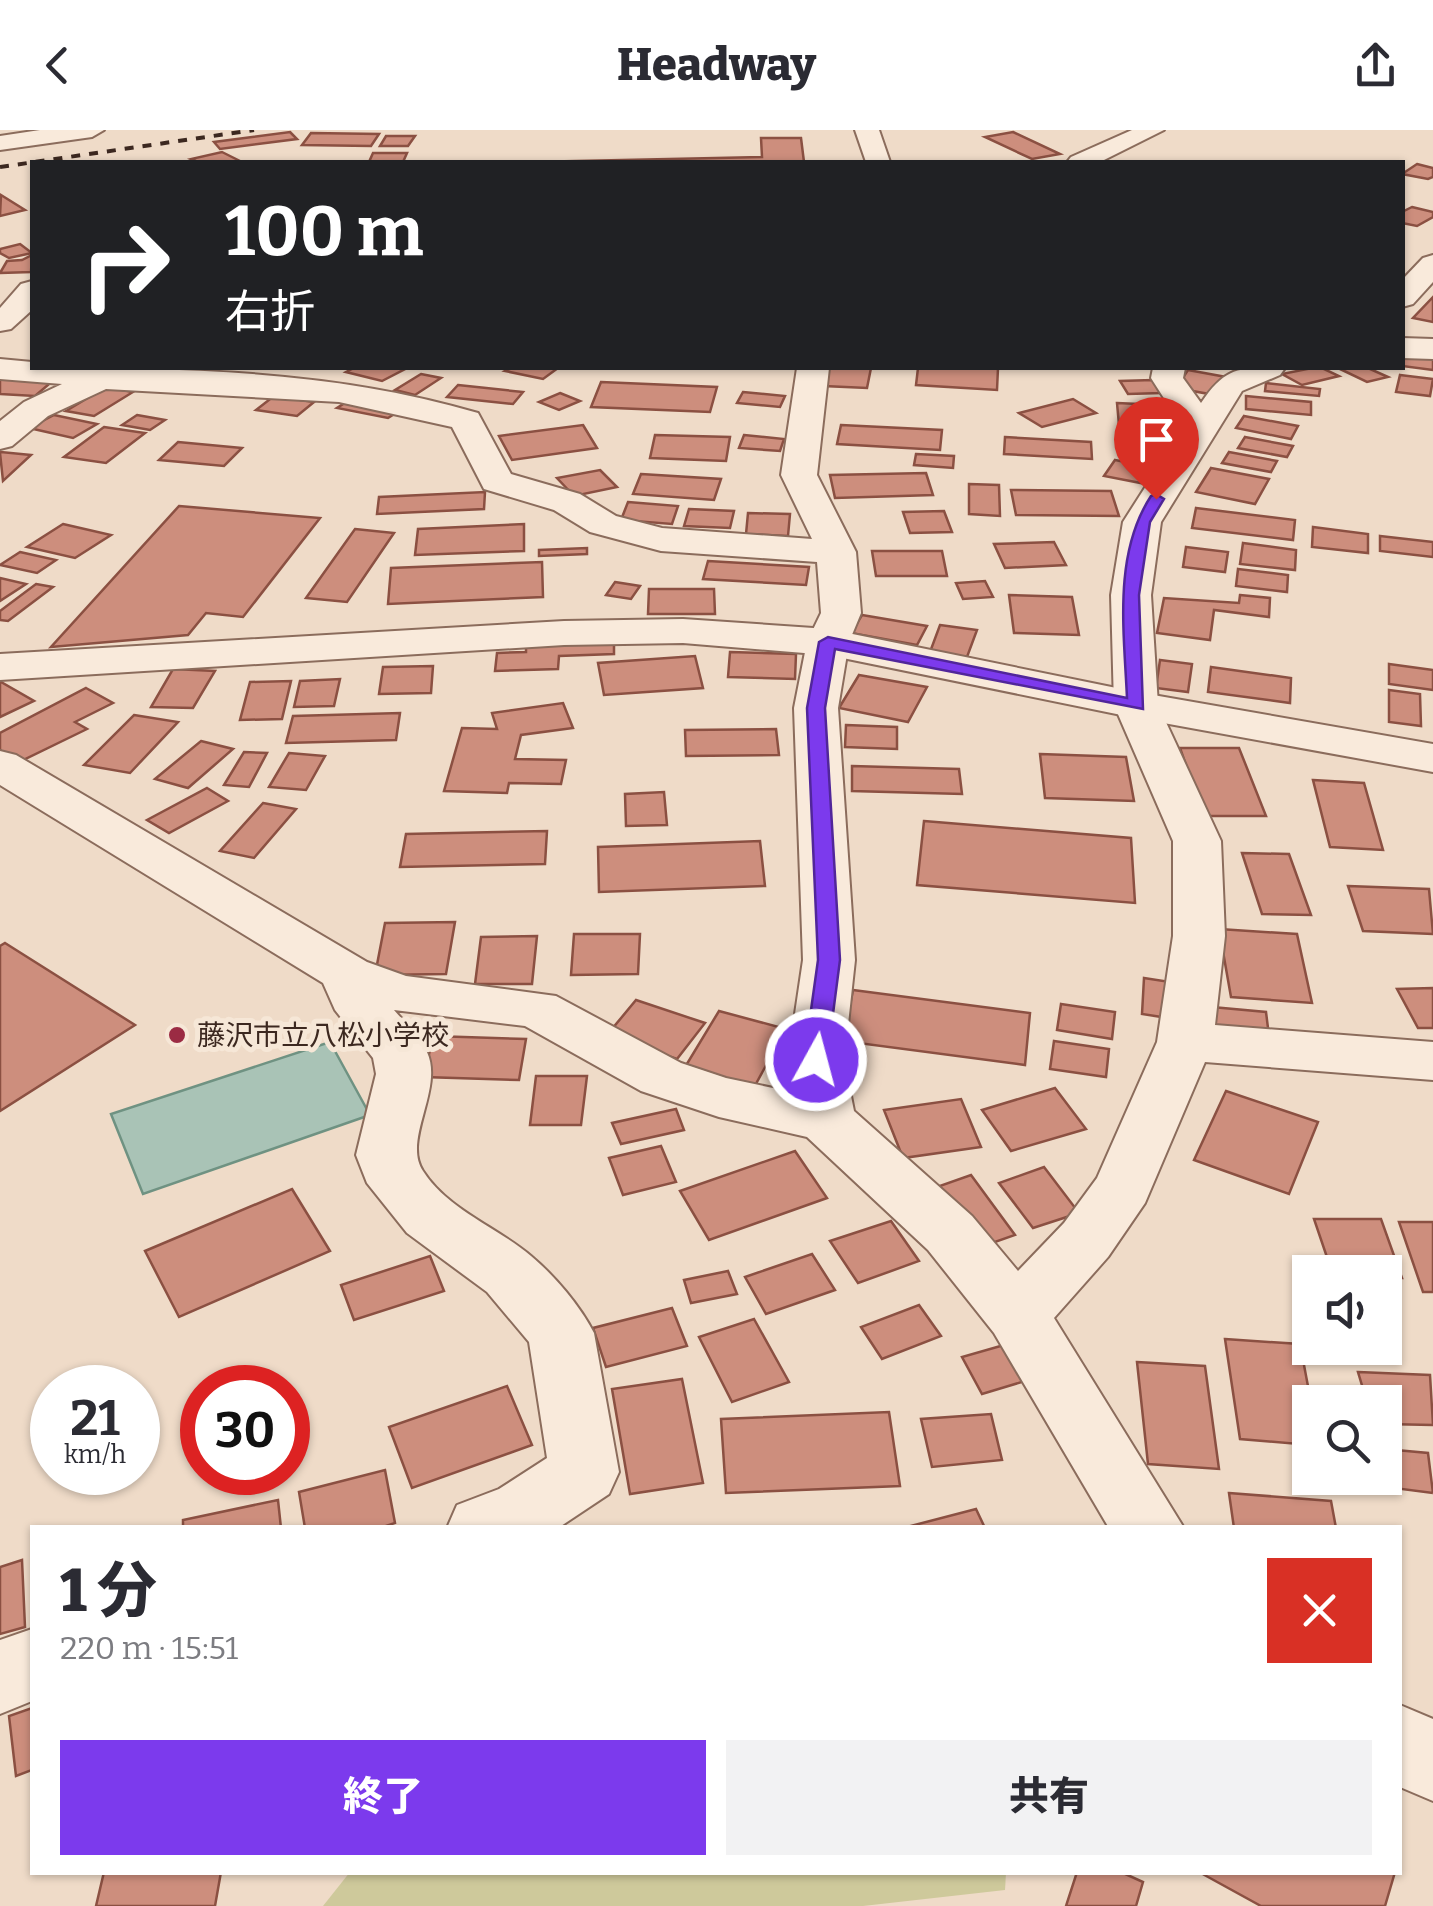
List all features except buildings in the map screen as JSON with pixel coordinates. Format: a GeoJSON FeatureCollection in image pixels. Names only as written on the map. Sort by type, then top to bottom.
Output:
{"type":"FeatureCollection","features":[{"type":"Feature","properties":{"kind":"street"},"geometry":{"type":"LineString","coordinates":[[0,143],[92,130]]}},
{"type":"Feature","properties":{"kind":"street"},"geometry":{"type":"LineString","coordinates":[[867,130],[877,160]]}},
{"type":"Feature","properties":{"kind":"street"},"geometry":{"type":"LineString","coordinates":[[1094,160],[1152,130]]}},
{"type":"Feature","properties":{"kind":"street"},"geometry":{"type":"LineString","coordinates":[[1405,295],[1433,264]]}},
{"type":"Feature","properties":{"kind":"street"},"geometry":{"type":"LineString","coordinates":[[0,322],[16,312],[30,293]]}},
{"type":"Feature","properties":{"kind":"street"},"geometry":{"type":"LineString","coordinates":[[1405,348],[1433,350]]}},
{"type":"Feature","properties":{"kind":"street"},"geometry":{"type":"LineString","coordinates":[[0,369],[99,378],[328,388],[428,407],[466,420],[497,481],[567,502],[603,524],[661,539],[836,552]]}},
{"type":"Feature","properties":{"kind":"street"},"geometry":{"type":"LineString","coordinates":[[0,439],[36,409],[99,378],[129,370]]}},
{"type":"Feature","properties":{"kind":"street"},"geometry":{"type":"LineString","coordinates":[[813,370],[799,476],[836,552],[840,613],[828,642],[816,708],[829,960],[816,1060],[826,1120]]}},
{"type":"Feature","properties":{"kind":"street"},"geometry":{"type":"LineString","coordinates":[[1169,370],[1168,378],[1202,430]]}},
{"type":"Feature","properties":{"kind":"street"},"geometry":{"type":"LineString","coordinates":[[1017,1315],[1086,1240],[1123,1187],[1185,1042],[1200,936],[1197,841],[1136,705],[1131,595],[1142,522],[1230,384],[1264,370]]}},
{"type":"Feature","properties":{"kind":"street"},"geometry":{"type":"LineString","coordinates":[[0,667],[564,633],[683,631],[828,642],[1136,705],[1433,758]]}},
{"type":"Feature","properties":{"kind":"street"},"geometry":{"type":"LineString","coordinates":[[0,765],[348,974],[398,993],[537,1009],[661,1077],[719,1097],[826,1120],[950,1233],[1017,1315],[1146,1525]]}},
{"type":"Feature","properties":{"kind":"street"},"geometry":{"type":"LineString","coordinates":[[348,974],[354,997],[400,1054],[404,1074],[386,1156],[397,1183],[429,1217],[510,1274],[561,1333],[584,1472],[524,1510],[491,1525]]}},
{"type":"Feature","properties":{"kind":"street"},"geometry":{"type":"LineString","coordinates":[[1185,1042],[1433,1060]]}},
{"type":"Feature","properties":{"kind":"street"},"geometry":{"type":"LineString","coordinates":[[0,1677],[30,1665]]}},
{"type":"Feature","properties":{"kind":"street"},"geometry":{"type":"LineString","coordinates":[[1402,1745],[1433,1761]]}},
{"type":"Feature","properties":{"kind":"shaded area"},"geometry":{"type":"Polygon","coordinates":[[[330,1042],[370,1115],[143,1194],[111,1114],[330,1042]]]}},
{"type":"Feature","properties":{"kind":"shaded area"},"geometry":{"type":"Polygon","coordinates":[[[348,1875],[1006,1875],[1005,1890],[863,1906],[323,1906],[348,1875]]]}},
{"type":"Feature","properties":{"kind":"railway"},"geometry":{"type":"LineString","coordinates":[[48,160],[254,130]]}},
{"type":"Feature","properties":{"kind":"railway"},"geometry":{"type":"LineString","coordinates":[[0,167],[30,163]]}},
{"type":"Feature","properties":{"kind":"place","name":"藤沢市立八松小学校"},"geometry":{"type":"Point","coordinates":[177,1035]}},
{"type":"Feature","properties":{"kind":"route"},"geometry":{"type":"LineString","coordinates":[[816,1060],[829,960],[816,708],[828,642],[1136,705],[1131,595],[1142,522],[1156,499]]}}]}
